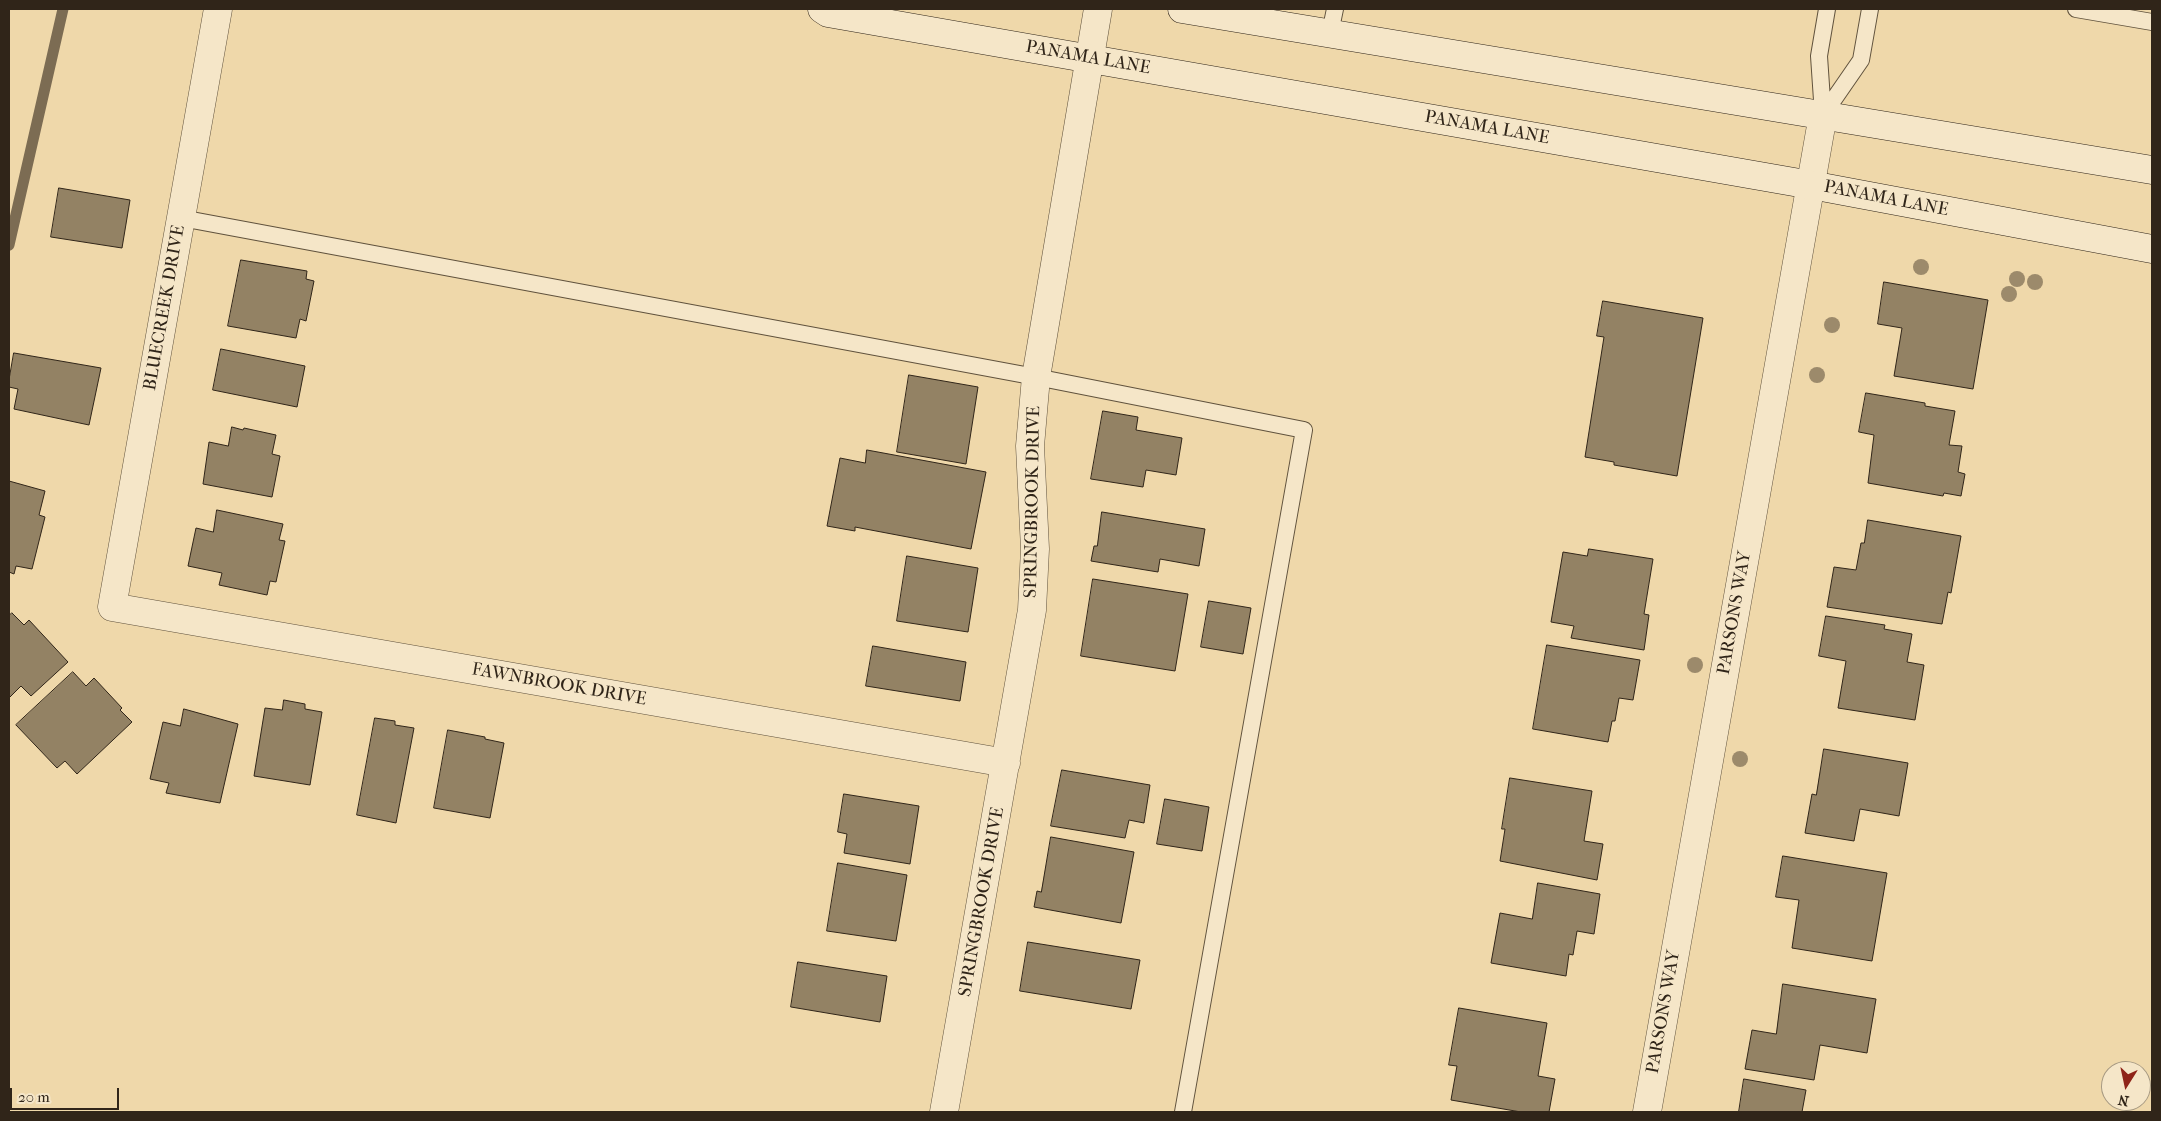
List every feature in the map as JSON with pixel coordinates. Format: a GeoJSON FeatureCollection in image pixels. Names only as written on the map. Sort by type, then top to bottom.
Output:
{"type":"FeatureCollection","features":[{"type":"Feature","properties":{"kind":"street","name":"BLUECREEK DRIVE"},"geometry":{"type":"LineString","coordinates":[[112,607],[218,9]]}},
{"type":"Feature","properties":{"kind":"street","name":"PANAMA LANE"},"geometry":{"type":"LineString","coordinates":[[822,9],[828,12],[1811,185],[2152,249]]}},
{"type":"Feature","properties":{"kind":"street","name":"SPRINGBROOK DRIVE"},"geometry":{"type":"LineString","coordinates":[[944,1112],[1032,610],[1036,549],[1030,446],[1036,377],[1098,9]]}},
{"type":"Feature","properties":{"kind":"street"},"geometry":{"type":"LineString","coordinates":[[1182,9],[1333,21],[1823,115],[2152,170]]}},
{"type":"Feature","properties":{"kind":"street","name":"PARSONS WAY"},"geometry":{"type":"LineString","coordinates":[[1647,1112],[1823,115]]}},
{"type":"Feature","properties":{"kind":"street","name":"FAWNBROOK DRIVE"},"geometry":{"type":"LineString","coordinates":[[112,607],[1006,763]]}},
{"type":"Feature","properties":{"kind":"lane"},"geometry":{"type":"LineString","coordinates":[[1823,115],[1818,56],[1827,9]]}},
{"type":"Feature","properties":{"kind":"lane"},"geometry":{"type":"LineString","coordinates":[[1823,115],[1862,60],[1870,9]]}},
{"type":"Feature","properties":{"kind":"lane"},"geometry":{"type":"LineString","coordinates":[[2082,9],[2152,22]]}},
{"type":"Feature","properties":{"kind":"lane"},"geometry":{"type":"LineString","coordinates":[[180,218],[1036,377],[1304,430],[1183,1112]]}},
{"type":"Feature","properties":{"kind":"building"},"geometry":{"type":"Polygon","coordinates":[[[59,188],[130,200],[122,248],[51,237],[59,188]]]}},
{"type":"Feature","properties":{"kind":"building"},"geometry":{"type":"Polygon","coordinates":[[[241,260],[307,271],[306,279],[314,281],[306,321],[300,319],[296,338],[228,326],[241,260]]]}},
{"type":"Feature","properties":{"kind":"building"},"geometry":{"type":"Polygon","coordinates":[[[1884,282],[1988,300],[1973,389],[1894,376],[1902,328],[1878,324],[1884,282]]]}},
{"type":"Feature","properties":{"kind":"building"},"geometry":{"type":"Polygon","coordinates":[[[1603,301],[1703,318],[1677,476],[1614,465],[1614,462],[1585,457],[1604,337],[1597,336],[1603,301]]]}},
{"type":"Feature","properties":{"kind":"building"},"geometry":{"type":"Polygon","coordinates":[[[221,349],[305,366],[297,407],[213,390],[221,349]]]}},
{"type":"Feature","properties":{"kind":"building"},"geometry":{"type":"Polygon","coordinates":[[[14,353],[101,368],[89,425],[14,409],[18,389],[9,387],[9,380],[14,353]]]}},
{"type":"Feature","properties":{"kind":"building"},"geometry":{"type":"Polygon","coordinates":[[[909,375],[978,387],[966,464],[897,452],[909,375]]]}},
{"type":"Feature","properties":{"kind":"building"},"geometry":{"type":"Polygon","coordinates":[[[1866,393],[1925,403],[1925,406],[1955,411],[1949,445],[1962,446],[1958,472],[1965,474],[1961,496],[1944,493],[1943,496],[1868,483],[1874,435],[1859,432],[1866,393]]]}},
{"type":"Feature","properties":{"kind":"building"},"geometry":{"type":"Polygon","coordinates":[[[1103,411],[1138,417],[1136,430],[1182,438],[1176,475],[1146,470],[1143,487],[1091,479],[1103,411]]]}},
{"type":"Feature","properties":{"kind":"building"},"geometry":{"type":"Polygon","coordinates":[[[232,427],[276,435],[272,454],[280,456],[272,497],[203,484],[209,442],[228,446],[232,427]]]}},
{"type":"Feature","properties":{"kind":"building"},"geometry":{"type":"Polygon","coordinates":[[[867,450],[986,472],[971,549],[855,527],[855,531],[827,526],[840,458],[865,463],[867,450]]]}},
{"type":"Feature","properties":{"kind":"building"},"geometry":{"type":"Polygon","coordinates":[[[9,481],[45,491],[39,515],[45,517],[32,569],[16,566],[14,574],[9,572],[9,481]]]}},
{"type":"Feature","properties":{"kind":"building"},"geometry":{"type":"Polygon","coordinates":[[[217,510],[283,524],[279,540],[285,541],[276,582],[270,581],[267,595],[219,585],[222,573],[188,566],[196,528],[213,532],[217,510]]]}},
{"type":"Feature","properties":{"kind":"building"},"geometry":{"type":"Polygon","coordinates":[[[1102,512],[1205,529],[1199,566],[1160,559],[1158,572],[1091,561],[1094,546],[1097,546],[1102,512]]]}},
{"type":"Feature","properties":{"kind":"building"},"geometry":{"type":"Polygon","coordinates":[[[1868,520],[1961,536],[1951,593],[1948,592],[1942,624],[1827,607],[1834,567],[1856,570],[1868,520]]]}},
{"type":"Feature","properties":{"kind":"building"},"geometry":{"type":"Polygon","coordinates":[[[1589,549],[1653,559],[1644,614],[1649,615],[1644,650],[1571,638],[1574,626],[1551,622],[1563,552],[1587,556],[1589,549]]]}},
{"type":"Feature","properties":{"kind":"building"},"geometry":{"type":"Polygon","coordinates":[[[907,556],[978,568],[968,632],[897,621],[907,556]]]}},
{"type":"Feature","properties":{"kind":"building"},"geometry":{"type":"Polygon","coordinates":[[[1093,579],[1188,594],[1175,671],[1081,656],[1093,579]]]}},
{"type":"Feature","properties":{"kind":"building"},"geometry":{"type":"Polygon","coordinates":[[[1209,601],[1251,608],[1243,654],[1201,647],[1209,601]]]}},
{"type":"Feature","properties":{"kind":"building"},"geometry":{"type":"Polygon","coordinates":[[[12,613],[24,625],[29,620],[68,662],[31,696],[21,686],[9,698],[9,616],[12,613]]]}},
{"type":"Feature","properties":{"kind":"building"},"geometry":{"type":"Polygon","coordinates":[[[1826,616],[1885,625],[1884,629],[1912,634],[1907,662],[1924,665],[1915,720],[1838,708],[1846,661],[1819,656],[1826,616]]]}},
{"type":"Feature","properties":{"kind":"building"},"geometry":{"type":"Polygon","coordinates":[[[1547,645],[1640,660],[1633,700],[1619,698],[1615,721],[1612,721],[1608,742],[1533,729],[1547,645]]]}},
{"type":"Feature","properties":{"kind":"building"},"geometry":{"type":"Polygon","coordinates":[[[873,646],[966,662],[960,701],[866,686],[873,646]]]}},
{"type":"Feature","properties":{"kind":"building"},"geometry":{"type":"Polygon","coordinates":[[[73,672],[86,686],[94,678],[122,708],[120,710],[132,722],[77,774],[65,761],[57,768],[16,725],[73,672]]]}},
{"type":"Feature","properties":{"kind":"building"},"geometry":{"type":"Polygon","coordinates":[[[284,700],[305,704],[305,709],[322,712],[310,785],[254,776],[265,708],[282,710],[284,700]]]}},
{"type":"Feature","properties":{"kind":"building"},"geometry":{"type":"Polygon","coordinates":[[[184,709],[238,724],[220,803],[166,793],[169,783],[150,779],[163,722],[180,726],[184,709]]]}},
{"type":"Feature","properties":{"kind":"building"},"geometry":{"type":"Polygon","coordinates":[[[375,718],[395,721],[395,725],[414,728],[396,823],[357,815],[375,718]]]}},
{"type":"Feature","properties":{"kind":"building"},"geometry":{"type":"Polygon","coordinates":[[[448,730],[485,737],[485,739],[504,743],[490,818],[434,808],[448,730]]]}},
{"type":"Feature","properties":{"kind":"building"},"geometry":{"type":"Polygon","coordinates":[[[1824,749],[1908,763],[1899,816],[1860,809],[1854,841],[1805,833],[1812,794],[1816,795],[1824,749]]]}},
{"type":"Feature","properties":{"kind":"building"},"geometry":{"type":"Polygon","coordinates":[[[1062,770],[1150,785],[1144,823],[1129,820],[1125,838],[1051,826],[1062,770]]]}},
{"type":"Feature","properties":{"kind":"building"},"geometry":{"type":"Polygon","coordinates":[[[1510,778],[1592,791],[1584,841],[1603,844],[1597,880],[1500,861],[1505,829],[1502,829],[1510,778]]]}},
{"type":"Feature","properties":{"kind":"building"},"geometry":{"type":"Polygon","coordinates":[[[844,794],[919,806],[910,864],[844,853],[847,834],[838,832],[844,794]]]}},
{"type":"Feature","properties":{"kind":"building"},"geometry":{"type":"Polygon","coordinates":[[[1165,799],[1209,807],[1202,851],[1157,844],[1165,799]]]}},
{"type":"Feature","properties":{"kind":"building"},"geometry":{"type":"Polygon","coordinates":[[[1051,837],[1134,852],[1121,923],[1034,907],[1037,891],[1041,892],[1051,837]]]}},
{"type":"Feature","properties":{"kind":"building"},"geometry":{"type":"Polygon","coordinates":[[[1783,856],[1887,873],[1872,961],[1792,948],[1799,900],[1776,897],[1783,856]]]}},
{"type":"Feature","properties":{"kind":"building"},"geometry":{"type":"Polygon","coordinates":[[[838,863],[907,875],[896,941],[827,931],[838,863]]]}},
{"type":"Feature","properties":{"kind":"building"},"geometry":{"type":"Polygon","coordinates":[[[1538,883],[1600,894],[1594,934],[1577,931],[1573,955],[1569,954],[1566,976],[1491,963],[1500,913],[1532,919],[1538,883]]]}},
{"type":"Feature","properties":{"kind":"building"},"geometry":{"type":"Polygon","coordinates":[[[1028,942],[1140,960],[1131,1009],[1020,991],[1028,942]]]}},
{"type":"Feature","properties":{"kind":"building"},"geometry":{"type":"Polygon","coordinates":[[[798,962],[887,976],[880,1022],[791,1007],[798,962]]]}},
{"type":"Feature","properties":{"kind":"building"},"geometry":{"type":"Polygon","coordinates":[[[1783,984],[1876,999],[1867,1053],[1820,1045],[1814,1080],[1745,1069],[1752,1030],[1776,1034],[1783,984]]]}},
{"type":"Feature","properties":{"kind":"building"},"geometry":{"type":"Polygon","coordinates":[[[1459,1008],[1547,1023],[1538,1076],[1555,1079],[1549,1112],[1521,1112],[1451,1100],[1457,1066],[1449,1065],[1459,1008]]]}},
{"type":"Feature","properties":{"kind":"building"},"geometry":{"type":"Polygon","coordinates":[[[1744,1079],[1806,1090],[1802,1112],[1739,1112],[1744,1079]]]}},
{"type":"Feature","properties":{"kind":"waterway"},"geometry":{"type":"LineString","coordinates":[[9,245],[63,9]]}}]}
